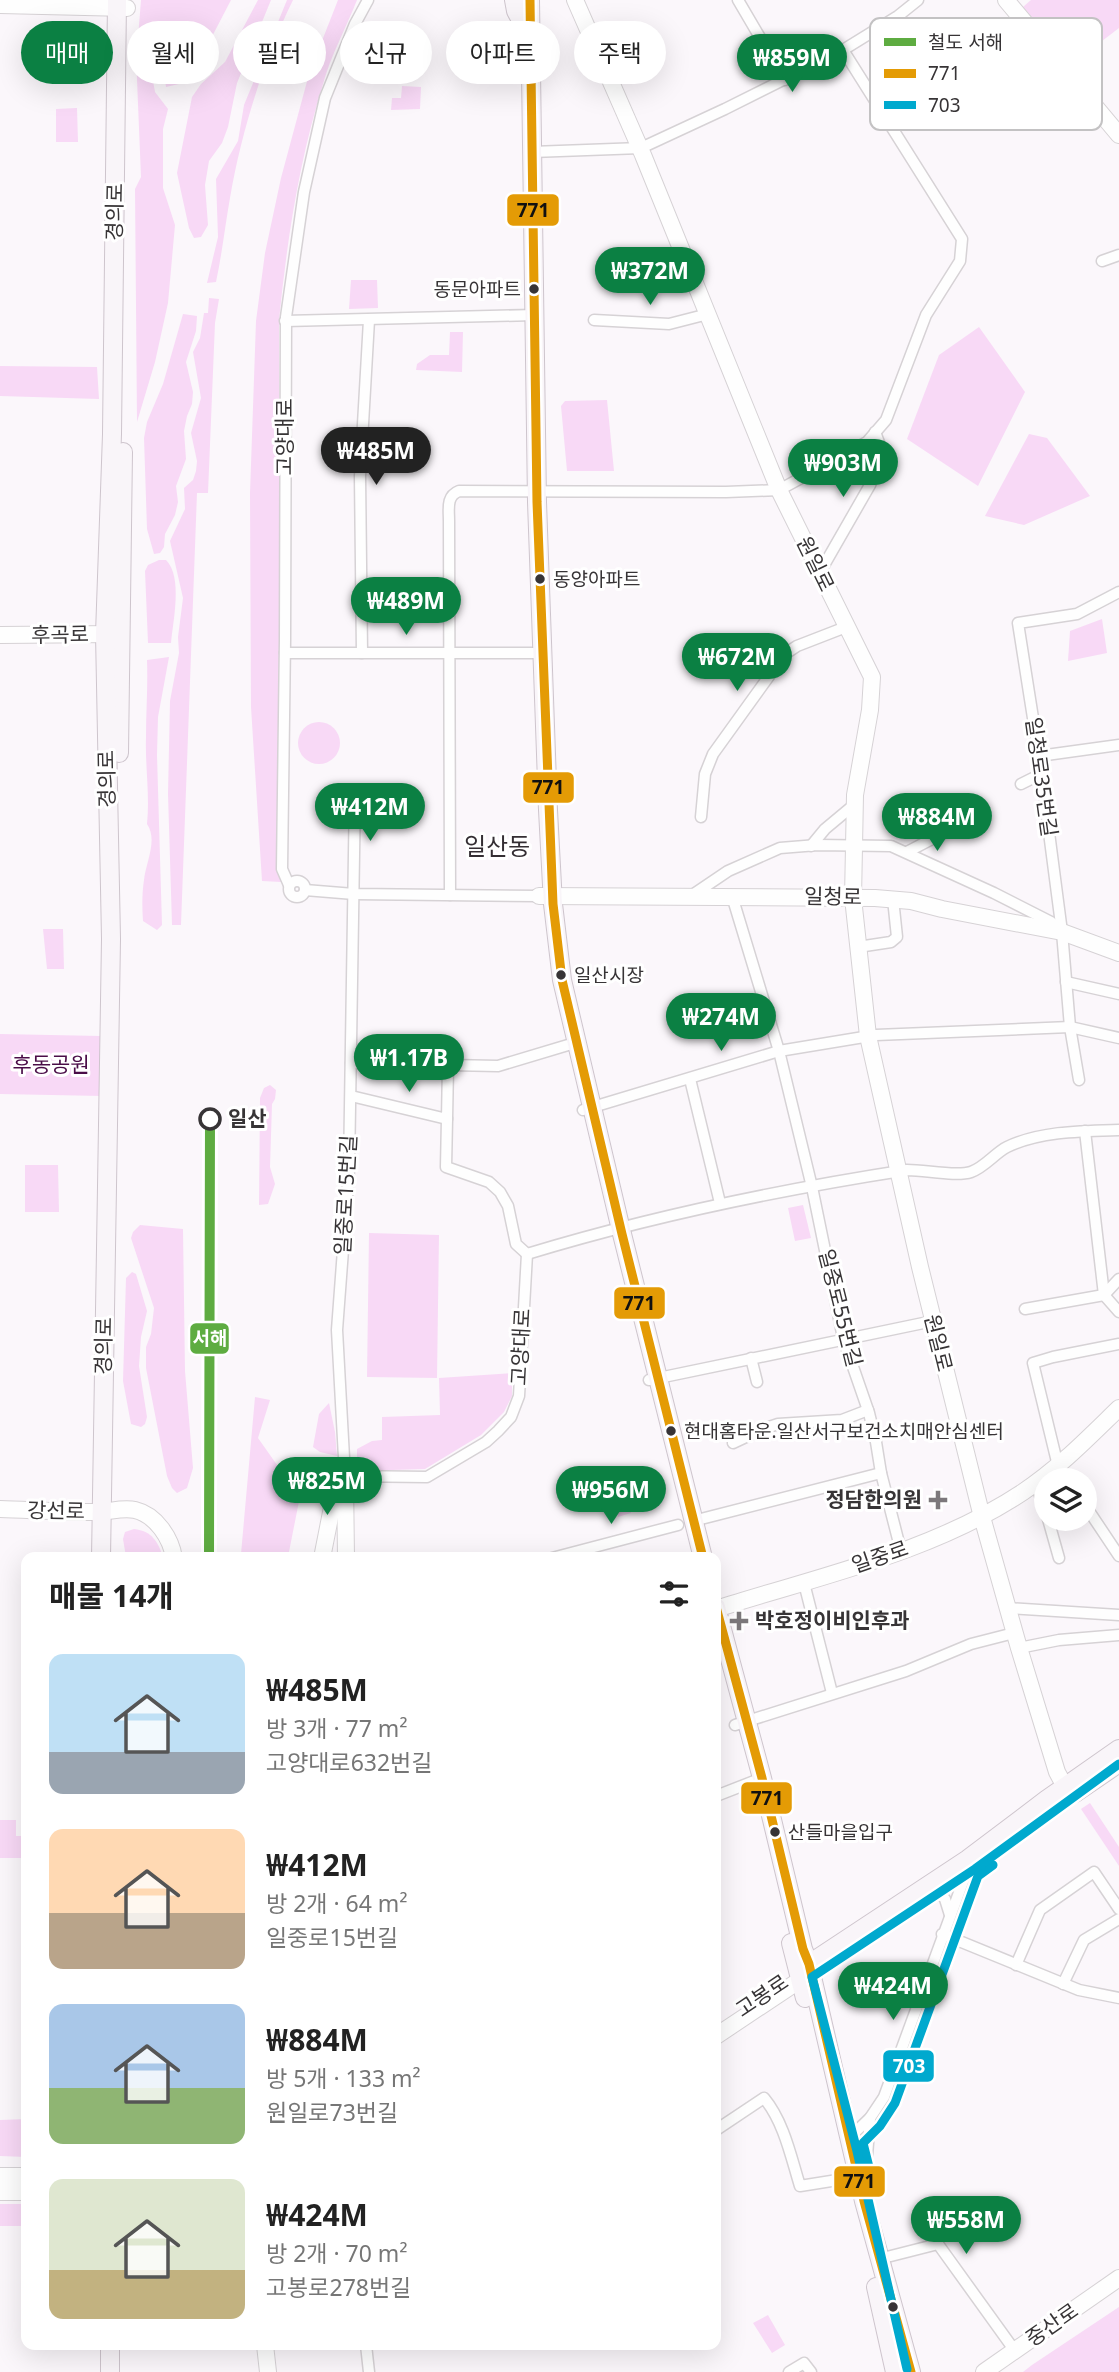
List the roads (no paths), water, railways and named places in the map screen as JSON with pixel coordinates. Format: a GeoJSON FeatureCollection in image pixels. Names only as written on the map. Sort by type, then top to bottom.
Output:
{"type":"FeatureCollection","features":[{"type":"Feature","properties":{"kind":"main road"},"geometry":{"type":"LineString","coordinates":[[517,0],[516,11],[524,21]]}},
{"type":"Feature","properties":{"kind":"main road"},"geometry":{"type":"LineString","coordinates":[[527,21],[530,0]]}},
{"type":"Feature","properties":{"kind":"main road"},"geometry":{"type":"LineString","coordinates":[[529,21],[540,0]]}},
{"type":"Feature","properties":{"kind":"main road","name":"경의로"},"geometry":{"type":"LineString","coordinates":[[102,1552],[106,1511],[112,434],[122,4]]}},
{"type":"Feature","properties":{"kind":"main road"},"geometry":{"type":"LineString","coordinates":[[528,84],[536,653],[545,896],[612,1228],[654,1379],[692,1552]]}},
{"type":"Feature","properties":{"kind":"main road"},"geometry":{"type":"LineString","coordinates":[[529,84],[532,152],[531,315]]}},
{"type":"Feature","properties":{"kind":"main road"},"geometry":{"type":"LineString","coordinates":[[534,492],[545,896]]}},
{"type":"Feature","properties":{"kind":"main road"},"geometry":{"type":"LineString","coordinates":[[654,1379],[685,1523],[700,1552]]}},
{"type":"Feature","properties":{"kind":"main road","name":"경의로"},"geometry":{"type":"LineString","coordinates":[[106,1511],[110,1552]]}},
{"type":"Feature","properties":{"kind":"main road"},"geometry":{"type":"LineString","coordinates":[[721,1631],[741,1723]]}},
{"type":"Feature","properties":{"kind":"main road"},"geometry":{"type":"LineString","coordinates":[[721,1663],[741,1723],[803,1949],[804,1972],[846,2140],[911,2372]]}},
{"type":"Feature","properties":{"kind":"main road","name":"고봉로"},"geometry":{"type":"LineString","coordinates":[[804,1972],[968,1868],[1119,1749]]}},
{"type":"Feature","properties":{"kind":"main road","name":"고봉로"},"geometry":{"type":"LineString","coordinates":[[804,1972],[1067,1792],[1119,1763]]}},
{"type":"Feature","properties":{"kind":"main road"},"geometry":{"type":"LineString","coordinates":[[846,2140],[850,2178],[895,2372]]}},
{"type":"Feature","properties":{"kind":"main road"},"geometry":{"type":"LineString","coordinates":[[110,2350],[110,2372]]}},
{"type":"Feature","properties":{"kind":"main road"},"geometry":{"type":"LineString","coordinates":[[122,2350],[122,2372]]}},
{"type":"Feature","properties":{"kind":"street","name":"고양대로"},"geometry":{"type":"LineString","coordinates":[[354,894],[305,890],[304,884],[299,881],[293,881],[289,885],[282,869],[285,321],[304,192],[325,98],[355,24],[368,0]]}},
{"type":"Feature","properties":{"kind":"street","name":"원일로"},"geometry":{"type":"LineString","coordinates":[[575,0],[640,148],[779,490],[846,628],[870,671],[873,682],[855,804],[853,898],[869,1036],[933,1321],[982,1517],[1016,1640],[1057,1772],[1067,1792]]}},
{"type":"Feature","properties":{"kind":"street"},"geometry":{"type":"LineString","coordinates":[[738,0],[785,80]]}},
{"type":"Feature","properties":{"kind":"street"},"geometry":{"type":"LineString","coordinates":[[895,18],[918,0]]}},
{"type":"Feature","properties":{"kind":"street"},"geometry":{"type":"LineString","coordinates":[[1006,0],[1021,18]]}},
{"type":"Feature","properties":{"kind":"street"},"geometry":{"type":"LineString","coordinates":[[0,5],[122,4]]}},
{"type":"Feature","properties":{"kind":"street"},"geometry":{"type":"LineString","coordinates":[[532,152],[640,148],[785,80],[870,33]]}},
{"type":"Feature","properties":{"kind":"street"},"geometry":{"type":"LineString","coordinates":[[843,50],[870,93]]}},
{"type":"Feature","properties":{"kind":"street"},"geometry":{"type":"LineString","coordinates":[[1102,115],[1119,135]]}},
{"type":"Feature","properties":{"kind":"street"},"geometry":{"type":"LineString","coordinates":[[450,895],[450,497],[459,491],[779,490],[867,442],[886,420],[926,315],[960,261],[962,239],[893,130]]}},
{"type":"Feature","properties":{"kind":"street"},"geometry":{"type":"LineString","coordinates":[[1102,261],[1119,255]]}},
{"type":"Feature","properties":{"kind":"street"},"geometry":{"type":"LineString","coordinates":[[594,320],[668,324],[708,314]]}},
{"type":"Feature","properties":{"kind":"street"},"geometry":{"type":"LineString","coordinates":[[285,321],[531,315]]}},
{"type":"Feature","properties":{"kind":"street"},"geometry":{"type":"LineString","coordinates":[[362,653],[360,477],[369,320]]}},
{"type":"Feature","properties":{"kind":"street"},"geometry":{"type":"LineString","coordinates":[[819,570],[870,485],[883,453],[875,432]]}},
{"type":"Feature","properties":{"kind":"street","name":"일청로35번길"},"geometry":{"type":"LineString","coordinates":[[1079,1080],[1070,1027],[1062,932],[1039,756],[1018,623],[1077,614],[1119,592]]}},
{"type":"Feature","properties":{"kind":"street"},"geometry":{"type":"LineString","coordinates":[[701,817],[705,774],[713,754],[785,654],[797,646],[846,628]]}},
{"type":"Feature","properties":{"kind":"street","name":"후곡로"},"geometry":{"type":"LineString","coordinates":[[0,635],[112,634]]}},
{"type":"Feature","properties":{"kind":"street"},"geometry":{"type":"LineString","coordinates":[[285,653],[536,653]]}},
{"type":"Feature","properties":{"kind":"street"},"geometry":{"type":"LineString","coordinates":[[1039,756],[1119,745]]}},
{"type":"Feature","properties":{"kind":"street"},"geometry":{"type":"LineString","coordinates":[[1021,784],[1041,774]]}},
{"type":"Feature","properties":{"kind":"street","name":"일중로15번길"},"geometry":{"type":"LineString","coordinates":[[346,1552],[345,1476],[337,1330],[347,1218],[355,790]]}},
{"type":"Feature","properties":{"kind":"street"},"geometry":{"type":"LineString","coordinates":[[811,846],[825,829],[855,804]]}},
{"type":"Feature","properties":{"kind":"street"},"geometry":{"type":"LineString","coordinates":[[907,852],[953,828]]}},
{"type":"Feature","properties":{"kind":"street"},"geometry":{"type":"LineString","coordinates":[[691,896],[727,871],[780,848],[891,846],[994,893],[1051,922],[1062,932]]}},
{"type":"Feature","properties":{"kind":"street"},"geometry":{"type":"LineString","coordinates":[[354,894],[545,896]]}},
{"type":"Feature","properties":{"kind":"street","name":"일청로"},"geometry":{"type":"LineString","coordinates":[[545,896],[732,896],[893,900],[1062,932],[1119,953]]}},
{"type":"Feature","properties":{"kind":"street","name":"일중로55번길"},"geometry":{"type":"LineString","coordinates":[[732,896],[779,1051],[812,1187],[843,1338],[868,1410],[901,1550]]}},
{"type":"Feature","properties":{"kind":"street"},"geometry":{"type":"LineString","coordinates":[[858,947],[891,942],[897,937],[893,900]]}},
{"type":"Feature","properties":{"kind":"street"},"geometry":{"type":"LineString","coordinates":[[1066,982],[1119,993]]}},
{"type":"Feature","properties":{"kind":"street"},"geometry":{"type":"LineString","coordinates":[[588,1108],[779,1051],[869,1036],[1070,1027],[1119,1038]]}},
{"type":"Feature","properties":{"kind":"street"},"geometry":{"type":"LineString","coordinates":[[351,1063],[498,1066],[573,1044]]}},
{"type":"Feature","properties":{"kind":"street"},"geometry":{"type":"LineString","coordinates":[[448,1066],[446,1167],[489,1182],[500,1192],[508,1206],[516,1244],[527,1254],[612,1228],[720,1203],[898,1171],[932,1170],[954,1175],[973,1171],[1007,1147],[1043,1137],[1119,1129]]}},
{"type":"Feature","properties":{"kind":"street"},"geometry":{"type":"LineString","coordinates":[[690,1079],[720,1203]]}},
{"type":"Feature","properties":{"kind":"street"},"geometry":{"type":"LineString","coordinates":[[351,1096],[447,1119]]}},
{"type":"Feature","properties":{"kind":"street"},"geometry":{"type":"LineString","coordinates":[[1085,1131],[1104,1295],[1119,1312]]}},
{"type":"Feature","properties":{"kind":"street","name":"고양대로"},"geometry":{"type":"LineString","coordinates":[[345,1476],[427,1476],[486,1442],[511,1417],[519,1396],[527,1254]]}},
{"type":"Feature","properties":{"kind":"street"},"geometry":{"type":"LineString","coordinates":[[1025,1309],[1104,1295],[1119,1279]]}},
{"type":"Feature","properties":{"kind":"street"},"geometry":{"type":"LineString","coordinates":[[654,1379],[933,1321]]}},
{"type":"Feature","properties":{"kind":"street"},"geometry":{"type":"LineString","coordinates":[[1058,1466],[1033,1363],[1119,1344]]}},
{"type":"Feature","properties":{"kind":"street"},"geometry":{"type":"LineString","coordinates":[[751,1358],[757,1382]]}},
{"type":"Feature","properties":{"kind":"street","name":"일중로"},"geometry":{"type":"LineString","coordinates":[[1055,1468],[1119,1408]]}},
{"type":"Feature","properties":{"kind":"street"},"geometry":{"type":"LineString","coordinates":[[733,1443],[778,1424],[842,1420],[868,1410]]}},
{"type":"Feature","properties":{"kind":"street"},"geometry":{"type":"LineString","coordinates":[[575,1552],[881,1473]]}},
{"type":"Feature","properties":{"kind":"street"},"geometry":{"type":"LineString","coordinates":[[323,1552],[337,1482],[345,1476]]}},
{"type":"Feature","properties":{"kind":"street","name":"일중로"},"geometry":{"type":"LineString","coordinates":[[721,1607],[804,1583],[901,1550],[982,1517],[1034,1484]]}},
{"type":"Feature","properties":{"kind":"street","name":"강선로"},"geometry":{"type":"LineString","coordinates":[[0,1509],[106,1511]]}},
{"type":"Feature","properties":{"kind":"street"},"geometry":{"type":"LineString","coordinates":[[106,1511],[134,1510],[148,1517],[167,1537],[172,1552]]}},
{"type":"Feature","properties":{"kind":"street"},"geometry":{"type":"LineString","coordinates":[[1097,1520],[1115,1542],[1119,1556]]}},
{"type":"Feature","properties":{"kind":"street"},"geometry":{"type":"LineString","coordinates":[[1051,1531],[1059,1558]]}},
{"type":"Feature","properties":{"kind":"street"},"geometry":{"type":"LineString","coordinates":[[804,1583],[832,1693]]}},
{"type":"Feature","properties":{"kind":"street"},"geometry":{"type":"LineString","coordinates":[[1007,1608],[1119,1615]]}},
{"type":"Feature","properties":{"kind":"street"},"geometry":{"type":"LineString","coordinates":[[741,1723],[906,1671],[971,1644],[1119,1635]]}},
{"type":"Feature","properties":{"kind":"street"},"geometry":{"type":"LineString","coordinates":[[721,1794],[757,1781]]}},
{"type":"Feature","properties":{"kind":"street"},"geometry":{"type":"LineString","coordinates":[[846,2140],[870,2118],[884,2097],[968,1868]]}},
{"type":"Feature","properties":{"kind":"street"},"geometry":{"type":"LineString","coordinates":[[1016,1965],[1040,1910],[1094,1872],[1119,1909]]}},
{"type":"Feature","properties":{"kind":"street"},"geometry":{"type":"LineString","coordinates":[[936,1889],[945,1899],[950,1915]]}},
{"type":"Feature","properties":{"kind":"street"},"geometry":{"type":"LineString","coordinates":[[1063,1984],[1084,1940],[1119,1919]]}},
{"type":"Feature","properties":{"kind":"street"},"geometry":{"type":"LineString","coordinates":[[942,1934],[1079,1990],[1119,1998]]}},
{"type":"Feature","properties":{"kind":"street","name":"고봉로"},"geometry":{"type":"LineString","coordinates":[[721,2025],[804,1972]]}},
{"type":"Feature","properties":{"kind":"street","name":"고봉로"},"geometry":{"type":"LineString","coordinates":[[721,2032],[804,1972]]}},
{"type":"Feature","properties":{"kind":"street"},"geometry":{"type":"LineString","coordinates":[[721,2127],[764,2098],[780,2127],[800,2186],[850,2178]]}},
{"type":"Feature","properties":{"kind":"street"},"geometry":{"type":"LineString","coordinates":[[864,2201],[870,2118]]}},
{"type":"Feature","properties":{"kind":"street"},"geometry":{"type":"LineString","coordinates":[[0,2176],[21,2176]]}},
{"type":"Feature","properties":{"kind":"street"},"geometry":{"type":"LineString","coordinates":[[0,2192],[21,2192]]}},
{"type":"Feature","properties":{"kind":"street"},"geometry":{"type":"LineString","coordinates":[[879,2259],[938,2244],[1015,2351]]}},
{"type":"Feature","properties":{"kind":"street","name":"중산로"},"geometry":{"type":"LineString","coordinates":[[984,2372],[1119,2278]]}},
{"type":"Feature","properties":{"kind":"street"},"geometry":{"type":"LineString","coordinates":[[266,2350],[268,2372]]}},
{"type":"Feature","properties":{"kind":"street"},"geometry":{"type":"LineString","coordinates":[[367,2350],[369,2372]]}},
{"type":"Feature","properties":{"kind":"street"},"geometry":{"type":"LineString","coordinates":[[789,2372],[804,2362],[811,2372]]}},
{"type":"Feature","properties":{"kind":"rail line","name":"서해"},"geometry":{"type":"LineString","coordinates":[[209,1552],[210,1119]]}},
{"type":"Feature","properties":{"kind":"place","name":"동문아파트"},"geometry":{"type":"Point","coordinates":[534,289]}},
{"type":"Feature","properties":{"kind":"place","name":"동양아파트"},"geometry":{"type":"Point","coordinates":[540,579]}},
{"type":"Feature","properties":{"kind":"place","name":"일산시장"},"geometry":{"type":"Point","coordinates":[561,975]}},
{"type":"Feature","properties":{"kind":"place","name":"일산"},"geometry":{"type":"Point","coordinates":[210,1119]}},
{"type":"Feature","properties":{"kind":"place","name":"현대홈타운.일산서구보건소치매안심센터"},"geometry":{"type":"Point","coordinates":[671,1431]}},
{"type":"Feature","properties":{"kind":"place","name":"정담한의원"},"geometry":{"type":"Point","coordinates":[938,1500]}},
{"type":"Feature","properties":{"kind":"place","name":"박호정이비인후과"},"geometry":{"type":"Point","coordinates":[739,1621]}},
{"type":"Feature","properties":{"kind":"place","name":"산들마을입구"},"geometry":{"type":"Point","coordinates":[775,1832]}},
{"type":"Feature","properties":{"kind":"district","name":"일산동"},"geometry":{"type":"Point","coordinates":[497,847]}},
{"type":"Feature","properties":{"kind":"park label","name":"후동공원"},"geometry":{"type":"Point","coordinates":[51,1065]}}]}
